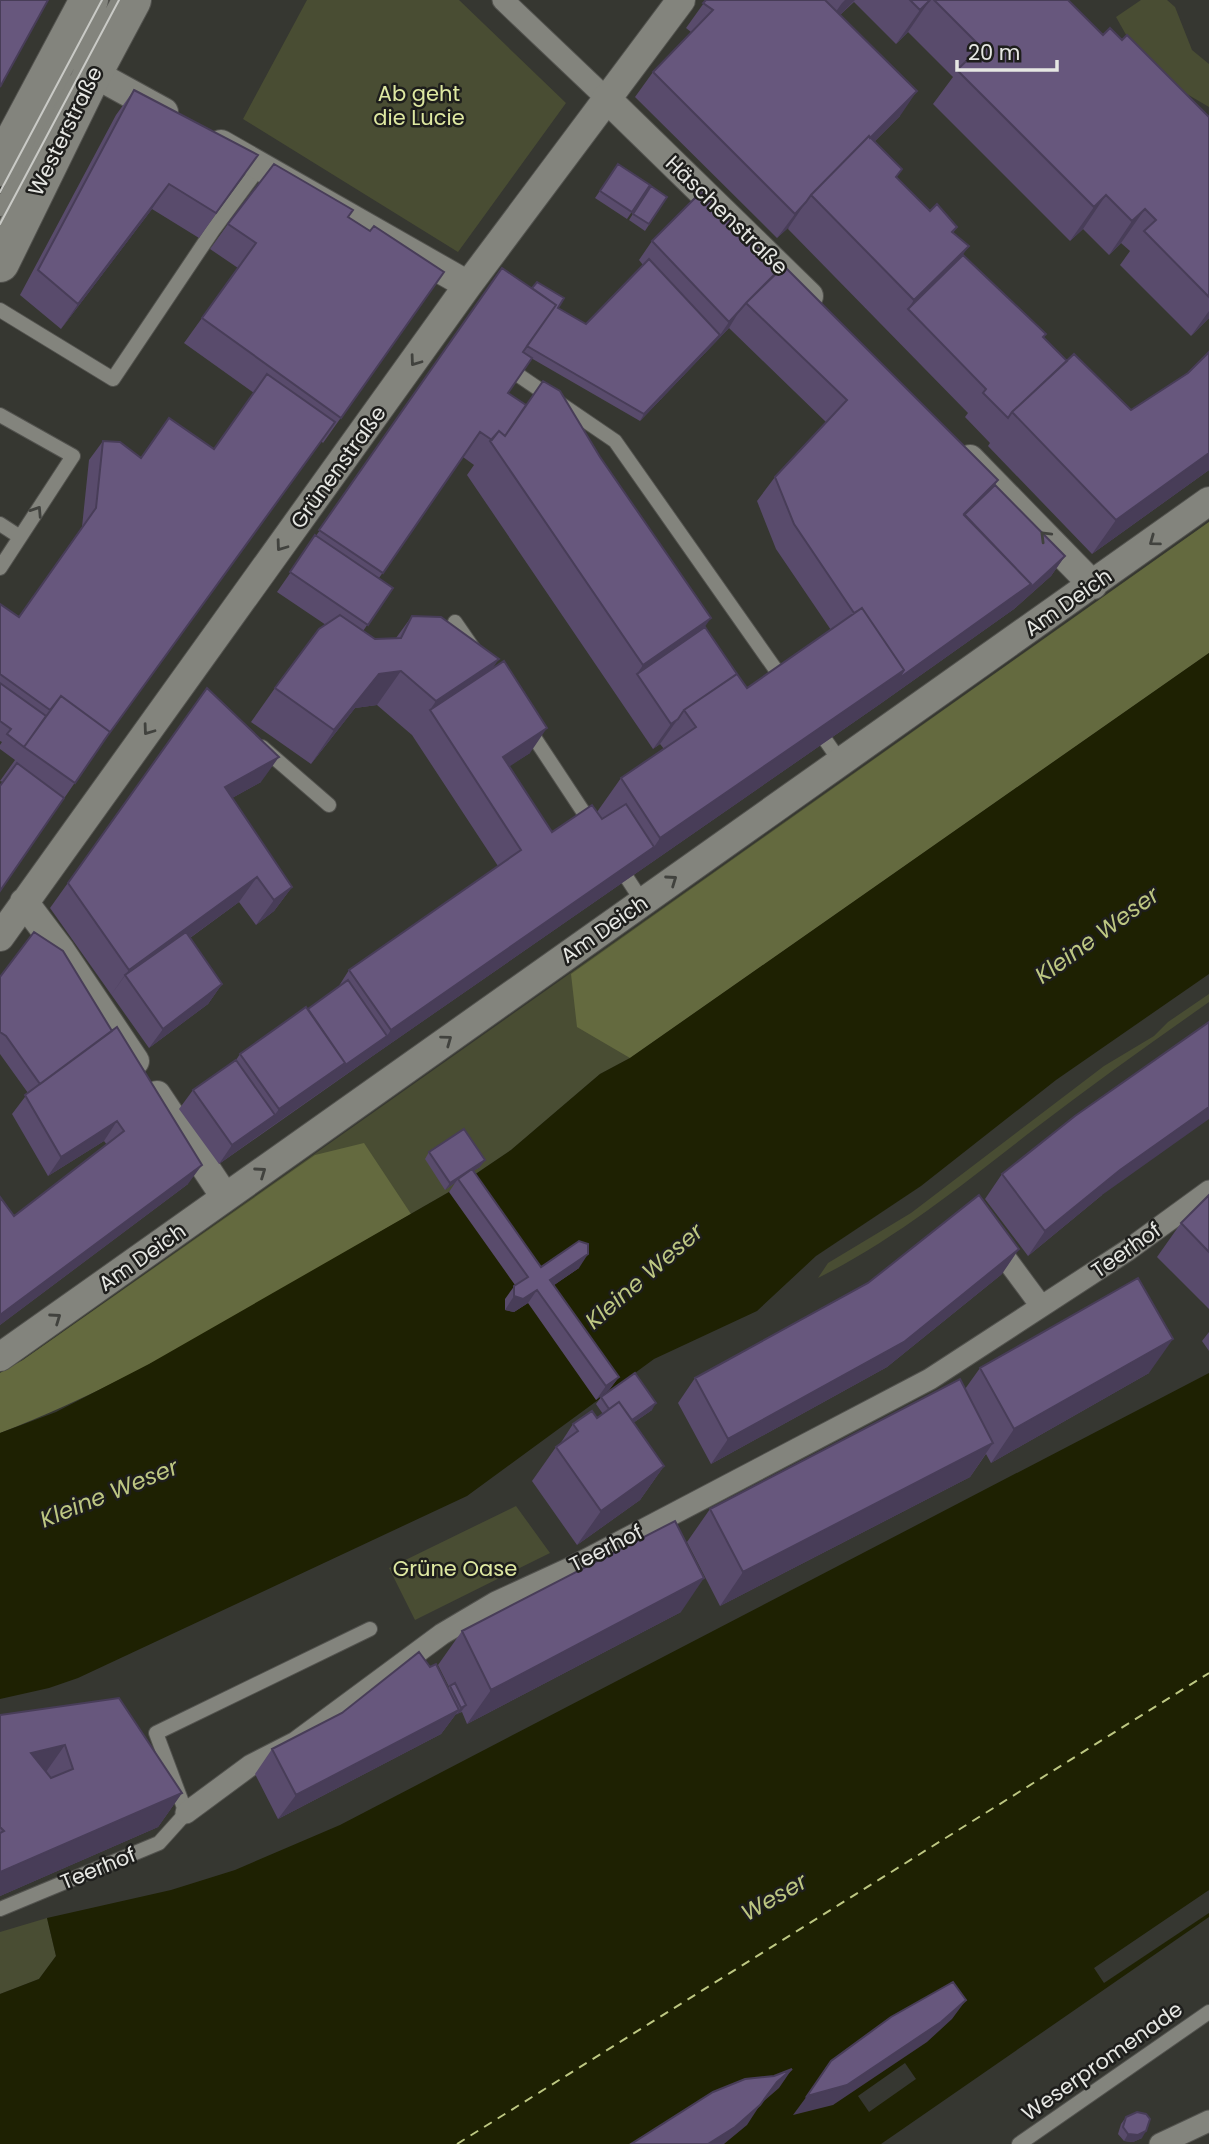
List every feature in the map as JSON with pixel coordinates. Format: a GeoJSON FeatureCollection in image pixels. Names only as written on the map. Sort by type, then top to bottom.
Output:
{"type":"FeatureCollection","features":[{"type":"Feature","properties":{"kind":"main road","name":"Westerstraße"},"geometry":{"type":"LineString","coordinates":[[0,167],[89,0]]}},
{"type":"Feature","properties":{"kind":"main road","name":"Westerstraße"},"geometry":{"type":"LineString","coordinates":[[0,263],[83,73],[132,0]]}},
{"type":"Feature","properties":{"kind":"street","name":"Häschenstraße"},"geometry":{"type":"LineString","coordinates":[[503,0],[751,237],[829,317]]}},
{"type":"Feature","properties":{"kind":"street","name":"Grünenstraße"},"geometry":{"type":"LineString","coordinates":[[0,937],[449,329],[468,285],[681,0]]}},
{"type":"Feature","properties":{"kind":"street"},"geometry":{"type":"LineString","coordinates":[[83,73],[261,165],[468,285]]}},
{"type":"Feature","properties":{"kind":"street"},"geometry":{"type":"LineString","coordinates":[[946,436],[1093,584]]}},
{"type":"Feature","properties":{"kind":"street","name":"Am Deich"},"geometry":{"type":"LineString","coordinates":[[0,1357],[642,901],[833,751],[1093,584],[1209,501]]}},
{"type":"Feature","properties":{"kind":"street"},"geometry":{"type":"LineString","coordinates":[[24,902],[61,951],[225,1197]]}},
{"type":"Feature","properties":{"kind":"street","name":"Teerhof"},"geometry":{"type":"LineString","coordinates":[[186,1813],[251,1765],[296,1742],[442,1634],[496,1602],[570,1568],[930,1379],[1128,1250],[1209,1191]]}},
{"type":"Feature","properties":{"kind":"street"},"geometry":{"type":"LineString","coordinates":[[977,1220],[1041,1306]]}},
{"type":"Feature","properties":{"kind":"street"},"geometry":{"type":"LineString","coordinates":[[1160,2144],[1209,2120]]}},
{"type":"Feature","properties":{"kind":"lane"},"geometry":{"type":"LineString","coordinates":[[0,209],[83,73]]}},
{"type":"Feature","properties":{"kind":"lane"},"geometry":{"type":"LineString","coordinates":[[0,310],[113,379],[213,230],[261,165]]}},
{"type":"Feature","properties":{"kind":"lane"},"geometry":{"type":"LineString","coordinates":[[510,370],[615,441],[783,680]]}},
{"type":"Feature","properties":{"kind":"lane"},"geometry":{"type":"LineString","coordinates":[[0,415],[73,456],[0,568]]}},
{"type":"Feature","properties":{"kind":"lane"},"geometry":{"type":"LineString","coordinates":[[0,524],[20,537]]}},
{"type":"Feature","properties":{"kind":"lane"},"geometry":{"type":"LineString","coordinates":[[455,622],[485,664]]}},
{"type":"Feature","properties":{"kind":"lane"},"geometry":{"type":"LineString","coordinates":[[523,720],[599,835]]}},
{"type":"Feature","properties":{"kind":"lane"},"geometry":{"type":"LineString","coordinates":[[253,738],[330,805]]}},
{"type":"Feature","properties":{"kind":"lane"},"geometry":{"type":"LineString","coordinates":[[627,878],[642,901]]}},
{"type":"Feature","properties":{"kind":"lane"},"geometry":{"type":"LineString","coordinates":[[186,1813],[156,1733],[370,1629]]}},
{"type":"Feature","properties":{"kind":"lane","name":"Teerhof"},"geometry":{"type":"LineString","coordinates":[[0,1909],[159,1843],[186,1813]]}},
{"type":"Feature","properties":{"kind":"lane","name":"Weserpromenade"},"geometry":{"type":"LineString","coordinates":[[1019,2144],[1209,2012]]}},
{"type":"Feature","properties":{"kind":"green space","name":"Ab geht die Lucie"},"geometry":{"type":"Polygon","coordinates":[[[307,0],[459,0],[566,103],[458,252],[243,119],[307,0]]]}},
{"type":"Feature","properties":{"kind":"green space"},"geometry":{"type":"Polygon","coordinates":[[[1141,0],[1167,0],[1175,7],[1192,50],[1209,64],[1209,107],[1146,70],[1116,17],[1141,0]]]}},
{"type":"Feature","properties":{"kind":"green space"},"geometry":{"type":"Polygon","coordinates":[[[1209,522],[1209,653],[630,1058],[600,1074],[511,1150],[449,1192],[149,1364],[0,1373],[23,1360],[1209,522]]]}},
{"type":"Feature","properties":{"kind":"green space"},"geometry":{"type":"Polygon","coordinates":[[[1209,994],[1209,1002],[1079,1095],[931,1208],[876,1245],[818,1278],[828,1263],[911,1213],[1104,1066],[1154,1036],[1168,1022],[1209,994]]]}},
{"type":"Feature","properties":{"kind":"green space","name":"Grüne Oase"},"geometry":{"type":"Polygon","coordinates":[[[516,1506],[550,1553],[415,1620],[389,1568],[516,1506]]]}},
{"type":"Feature","properties":{"kind":"green space"},"geometry":{"type":"Polygon","coordinates":[[[47,1918],[56,1956],[39,1979],[0,1994],[0,1932],[47,1918]]]}},
{"type":"Feature","properties":{"kind":"shaded area"},"geometry":{"type":"Polygon","coordinates":[[[1209,522],[1209,653],[630,1058],[577,1027],[571,974],[1209,522]]]}},
{"type":"Feature","properties":{"kind":"shaded area"},"geometry":{"type":"Polygon","coordinates":[[[364,1143],[411,1214],[158,1360],[54,1411],[0,1433],[0,1373],[23,1360],[315,1155],[364,1143]]]}},
{"type":"Feature","properties":{"kind":"water","name":"Kleine Weser"},"geometry":{"type":"Polygon","coordinates":[[[1209,653],[1209,974],[1056,1080],[921,1186],[816,1256],[757,1311],[654,1359],[467,1496],[78,1678],[49,1688],[0,1699],[0,1433],[56,1412],[149,1364],[449,1192],[511,1150],[600,1074],[630,1058],[1209,653]]]}},
{"type":"Feature","properties":{"kind":"water","name":"Weser"},"geometry":{"type":"Polygon","coordinates":[[[1209,1373],[1209,1917],[881,2144],[0,2144],[0,1994],[39,1979],[56,1956],[47,1918],[171,1890],[235,1870],[340,1825],[1209,1373]]]}},
{"type":"Feature","properties":{"kind":"pier"},"geometry":{"type":"Polygon","coordinates":[[[1209,1890],[1209,1913],[1104,1983],[1094,1968],[1209,1890]]]}},
{"type":"Feature","properties":{"kind":"pier"},"geometry":{"type":"Polygon","coordinates":[[[905,2063],[916,2079],[869,2112],[858,2096],[905,2063]]]}},
{"type":"Feature","properties":{"kind":"building"},"geometry":{"type":"Polygon","coordinates":[[[0,0],[48,0],[0,87],[0,0]]]}},
{"type":"Feature","properties":{"kind":"building"},"geometry":{"type":"Polygon","coordinates":[[[706,0],[825,0],[917,91],[870,138],[869,136],[795,214],[653,72],[713,10],[703,3],[706,0]]]}},
{"type":"Feature","properties":{"kind":"building"},"geometry":{"type":"Polygon","coordinates":[[[910,0],[930,0],[920,10],[910,0]]]}},
{"type":"Feature","properties":{"kind":"building"},"geometry":{"type":"Polygon","coordinates":[[[934,0],[1068,0],[1103,35],[1110,28],[1122,40],[1127,35],[1209,117],[1209,297],[1144,231],[1156,220],[1145,209],[1132,221],[1106,195],[1094,207],[957,70],[981,47],[934,0]]]}},
{"type":"Feature","properties":{"kind":"building"},"geometry":{"type":"Polygon","coordinates":[[[134,90],[258,155],[216,213],[169,184],[78,304],[38,270],[134,90]]]}},
{"type":"Feature","properties":{"kind":"building"},"geometry":{"type":"Polygon","coordinates":[[[869,136],[902,169],[896,177],[930,211],[937,204],[957,227],[952,232],[969,246],[914,300],[811,195],[869,136]]]}},
{"type":"Feature","properties":{"kind":"building"},"geometry":{"type":"Polygon","coordinates":[[[274,164],[353,210],[348,217],[370,231],[374,226],[444,272],[341,418],[202,318],[256,243],[228,224],[274,164]]]}},
{"type":"Feature","properties":{"kind":"building"},"geometry":{"type":"Polygon","coordinates":[[[618,164],[650,185],[632,212],[600,191],[618,164]]]}},
{"type":"Feature","properties":{"kind":"building"},"geometry":{"type":"Polygon","coordinates":[[[651,186],[667,197],[649,224],[633,214],[651,186]]]}},
{"type":"Feature","properties":{"kind":"building"},"geometry":{"type":"Polygon","coordinates":[[[701,192],[779,270],[729,322],[652,241],[701,192]]]}},
{"type":"Feature","properties":{"kind":"building"},"geometry":{"type":"Polygon","coordinates":[[[963,255],[1046,334],[1043,337],[1067,361],[1008,418],[983,393],[986,389],[908,309],[963,255]]]}},
{"type":"Feature","properties":{"kind":"building"},"geometry":{"type":"Polygon","coordinates":[[[649,259],[720,335],[644,414],[527,346],[556,305],[532,288],[537,282],[564,298],[558,308],[586,324],[649,259]]]}},
{"type":"Feature","properties":{"kind":"building"},"geometry":{"type":"Polygon","coordinates":[[[784,266],[998,480],[964,514],[1031,584],[898,679],[904,670],[862,608],[854,613],[794,524],[775,477],[847,400],[746,303],[784,266]]]}},
{"type":"Feature","properties":{"kind":"building"},"geometry":{"type":"Polygon","coordinates":[[[502,268],[556,305],[523,352],[532,358],[508,393],[526,405],[505,436],[499,431],[492,440],[480,432],[383,573],[319,530],[502,268]]]}},
{"type":"Feature","properties":{"kind":"building"},"geometry":{"type":"Polygon","coordinates":[[[1209,352],[1209,453],[1116,520],[1012,412],[1074,354],[1131,410],[1188,373],[1209,352]]]}},
{"type":"Feature","properties":{"kind":"building"},"geometry":{"type":"Polygon","coordinates":[[[267,374],[335,422],[103,742],[110,732],[61,696],[50,710],[0,674],[0,604],[19,617],[96,508],[103,441],[120,442],[141,458],[169,418],[214,449],[267,374]]]}},
{"type":"Feature","properties":{"kind":"building"},"geometry":{"type":"Polygon","coordinates":[[[543,381],[560,391],[600,457],[711,618],[643,665],[490,441],[499,431],[505,436],[543,381]]]}},
{"type":"Feature","properties":{"kind":"building"},"geometry":{"type":"Polygon","coordinates":[[[995,485],[1065,556],[1028,590],[1031,584],[964,515],[995,485]]]}},
{"type":"Feature","properties":{"kind":"building"},"geometry":{"type":"Polygon","coordinates":[[[315,535],[393,588],[368,625],[290,572],[315,535]]]}},
{"type":"Feature","properties":{"kind":"building"},"geometry":{"type":"Polygon","coordinates":[[[862,608],[904,670],[660,838],[621,778],[696,727],[684,710],[737,674],[747,688],[862,608]]]}},
{"type":"Feature","properties":{"kind":"building"},"geometry":{"type":"Polygon","coordinates":[[[340,615],[375,639],[401,638],[412,616],[441,617],[499,659],[436,701],[401,671],[379,674],[334,730],[275,688],[319,629],[340,615]]]}},
{"type":"Feature","properties":{"kind":"building"},"geometry":{"type":"Polygon","coordinates":[[[705,627],[737,674],[684,710],[671,724],[637,674],[705,627]]]}},
{"type":"Feature","properties":{"kind":"building"},"geometry":{"type":"Polygon","coordinates":[[[504,661],[547,728],[503,757],[552,832],[592,805],[602,819],[626,804],[654,847],[391,1030],[349,970],[521,850],[430,710],[504,661]]]}},
{"type":"Feature","properties":{"kind":"building"},"geometry":{"type":"Polygon","coordinates":[[[0,683],[46,716],[24,747],[7,734],[11,729],[0,721],[0,683]]]}},
{"type":"Feature","properties":{"kind":"building"},"geometry":{"type":"Polygon","coordinates":[[[207,688],[279,757],[225,787],[292,887],[274,900],[257,877],[129,970],[68,883],[207,688]]]}},
{"type":"Feature","properties":{"kind":"building"},"geometry":{"type":"Polygon","coordinates":[[[61,696],[110,732],[75,783],[24,747],[61,696]]]}},
{"type":"Feature","properties":{"kind":"building"},"geometry":{"type":"Polygon","coordinates":[[[17,763],[64,798],[0,891],[0,786],[17,763]]]}},
{"type":"Feature","properties":{"kind":"building"},"geometry":{"type":"Polygon","coordinates":[[[34,932],[63,951],[112,1031],[40,1084],[6,1036],[0,1032],[0,977],[34,932]]]}},
{"type":"Feature","properties":{"kind":"building"},"geometry":{"type":"Polygon","coordinates":[[[186,932],[222,984],[163,1029],[125,975],[186,932]]]}},
{"type":"Feature","properties":{"kind":"building"},"geometry":{"type":"Polygon","coordinates":[[[348,980],[387,1036],[341,1068],[345,1063],[308,1009],[348,980]]]}},
{"type":"Feature","properties":{"kind":"building"},"geometry":{"type":"Polygon","coordinates":[[[306,1007],[345,1063],[279,1109],[240,1054],[306,1007]]]}},
{"type":"Feature","properties":{"kind":"building"},"geometry":{"type":"Polygon","coordinates":[[[1209,1022],[1209,1107],[1120,1170],[1045,1231],[1002,1174],[1075,1116],[1209,1022]]]}},
{"type":"Feature","properties":{"kind":"building"},"geometry":{"type":"Polygon","coordinates":[[[117,1027],[202,1165],[0,1315],[0,1197],[14,1216],[124,1131],[117,1121],[61,1157],[25,1095],[117,1027]]]}},
{"type":"Feature","properties":{"kind":"building"},"geometry":{"type":"Polygon","coordinates":[[[236,1060],[275,1115],[232,1145],[193,1090],[236,1060]]]}},
{"type":"Feature","properties":{"kind":"building"},"geometry":{"type":"Polygon","coordinates":[[[464,1129],[485,1160],[450,1183],[429,1152],[464,1129]]]}},
{"type":"Feature","properties":{"kind":"building"},"geometry":{"type":"Polygon","coordinates":[[[472,1169],[541,1267],[579,1241],[588,1244],[588,1254],[550,1280],[619,1377],[606,1386],[537,1290],[523,1299],[514,1296],[514,1286],[528,1277],[458,1179],[472,1169]]]}},
{"type":"Feature","properties":{"kind":"building"},"geometry":{"type":"Polygon","coordinates":[[[979,1195],[1019,1249],[904,1342],[728,1439],[695,1378],[868,1283],[979,1195]]]}},
{"type":"Feature","properties":{"kind":"building"},"geometry":{"type":"Polygon","coordinates":[[[1209,1195],[1209,1252],[1181,1223],[1209,1195]]]}},
{"type":"Feature","properties":{"kind":"building"},"geometry":{"type":"Polygon","coordinates":[[[1138,1278],[1173,1339],[1014,1429],[980,1368],[1138,1278]]]}},
{"type":"Feature","properties":{"kind":"building"},"geometry":{"type":"Polygon","coordinates":[[[635,1373],[656,1403],[632,1420],[619,1402],[609,1409],[601,1397],[635,1373]]]}},
{"type":"Feature","properties":{"kind":"building"},"geometry":{"type":"Polygon","coordinates":[[[960,1379],[993,1443],[743,1572],[710,1509],[960,1379]]]}},
{"type":"Feature","properties":{"kind":"building"},"geometry":{"type":"Polygon","coordinates":[[[619,1402],[664,1466],[601,1511],[556,1447],[578,1431],[573,1424],[592,1411],[597,1418],[619,1402]]]}},
{"type":"Feature","properties":{"kind":"building"},"geometry":{"type":"Polygon","coordinates":[[[675,1521],[704,1578],[491,1690],[462,1631],[675,1521]]]}},
{"type":"Feature","properties":{"kind":"building"},"geometry":{"type":"Polygon","coordinates":[[[419,1652],[430,1667],[436,1664],[459,1710],[296,1795],[272,1749],[342,1713],[419,1652]]]}},
{"type":"Feature","properties":{"kind":"building"},"geometry":{"type":"Polygon","coordinates":[[[455,1683],[466,1705],[461,1708],[450,1686],[455,1683]]]}},
{"type":"Feature","properties":{"kind":"building"},"geometry":{"type":"Polygon","coordinates":[[[119,1698],[182,1793],[0,1872],[0,1833],[4,1831],[0,1827],[0,1715],[119,1698]],[[65,1745],[31,1753],[51,1778],[73,1769],[65,1745]]]}},
{"type":"Feature","properties":{"kind":"building"},"geometry":{"type":"Polygon","coordinates":[[[953,1982],[966,2000],[941,2022],[847,2085],[807,2096],[831,2061],[891,2017],[953,1982]]]}},
{"type":"Feature","properties":{"kind":"building"},"geometry":{"type":"Polygon","coordinates":[[[792,2069],[777,2082],[760,2105],[735,2127],[708,2144],[631,2144],[713,2092],[745,2079],[774,2076],[792,2069]]]}},
{"type":"Feature","properties":{"kind":"building"},"geometry":{"type":"Polygon","coordinates":[[[1137,2112],[1146,2114],[1150,2119],[1146,2131],[1138,2135],[1128,2134],[1123,2127],[1126,2117],[1137,2112]]]}},
{"type":"Feature","properties":{"kind":"ferry route"},"geometry":{"type":"LineString","coordinates":[[457,2144],[1209,1673]]}},
{"type":"Feature","properties":{"kind":"tram line"},"geometry":{"type":"LineString","coordinates":[[0,192],[102,0]]}},
{"type":"Feature","properties":{"kind":"tram line"},"geometry":{"type":"LineString","coordinates":[[0,224],[119,0]]}}]}
